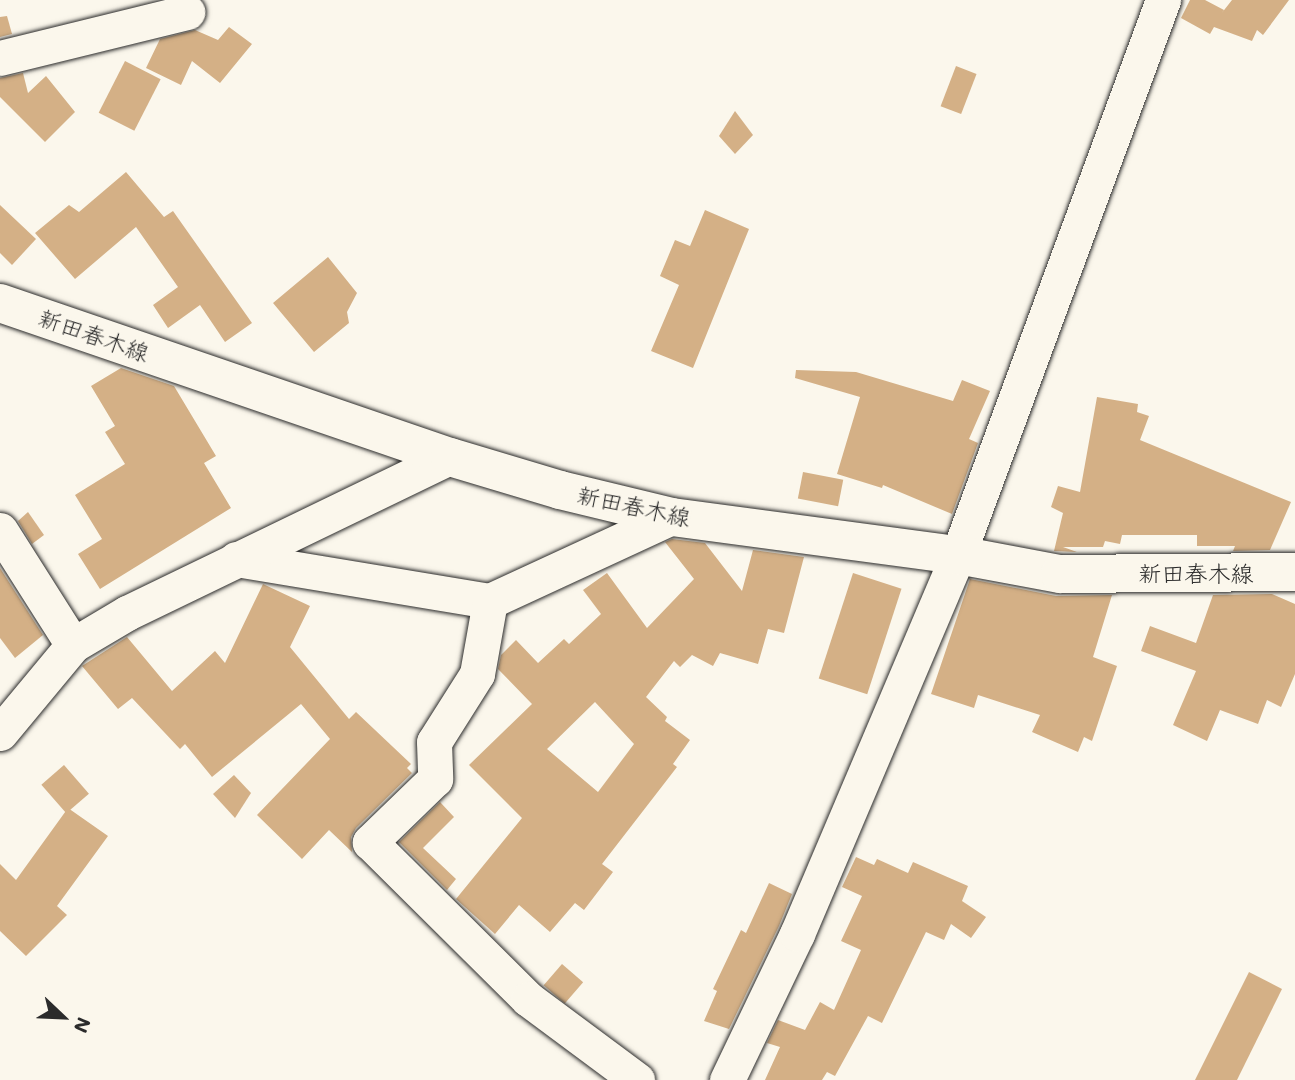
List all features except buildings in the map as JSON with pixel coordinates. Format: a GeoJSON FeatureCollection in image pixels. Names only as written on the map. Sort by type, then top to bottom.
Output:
{"type":"FeatureCollection","features":[{"type":"Feature","properties":{"kind":"main road","name":"新田春木線"},"geometry":{"type":"LineString","coordinates":[[0,303],[450,457],[559,490],[672,517],[958,555],[1060,574],[1295,572]]}},
{"type":"Feature","properties":{"kind":"street"},"geometry":{"type":"LineString","coordinates":[[726,1080],[797,934],[958,555],[1163,0]]}},
{"type":"Feature","properties":{"kind":"street"},"geometry":{"type":"LineString","coordinates":[[0,58],[187,12]]}},
{"type":"Feature","properties":{"kind":"street"},"geometry":{"type":"LineString","coordinates":[[0,733],[73,645],[127,613],[450,457]]}},
{"type":"Feature","properties":{"kind":"street"},"geometry":{"type":"LineString","coordinates":[[236,559],[490,601],[672,517]]}},
{"type":"Feature","properties":{"kind":"street"},"geometry":{"type":"LineString","coordinates":[[0,530],[73,645]]}},
{"type":"Feature","properties":{"kind":"street"},"geometry":{"type":"LineString","coordinates":[[490,601],[477,674],[434,742],[435,779],[370,842],[527,999],[637,1080]]}}]}
